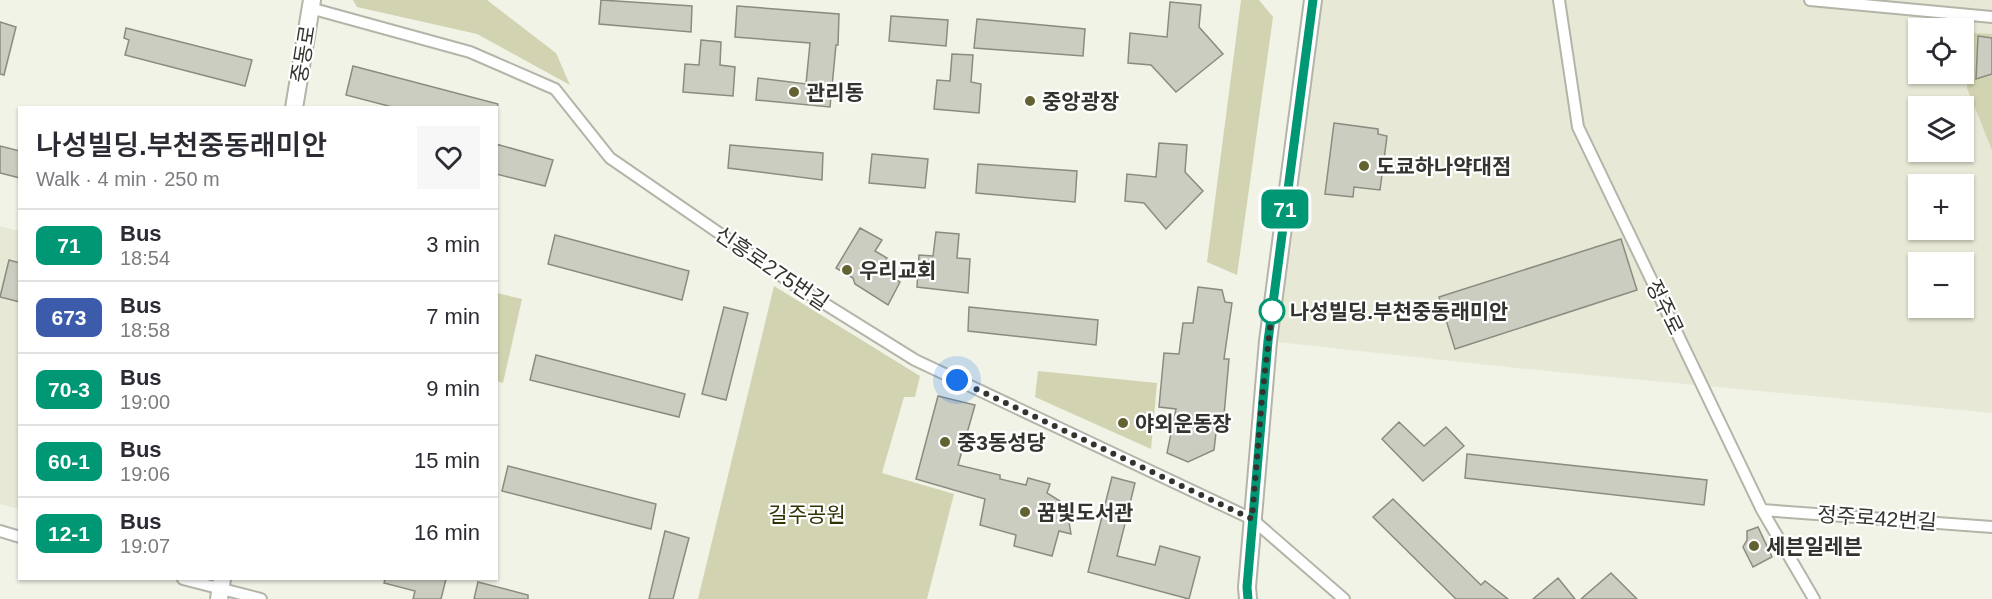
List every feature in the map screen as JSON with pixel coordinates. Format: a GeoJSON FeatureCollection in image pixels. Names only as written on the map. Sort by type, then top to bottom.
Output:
{"type":"FeatureCollection","features":[{"type":"Feature","properties":{"kind":"street"},"geometry":{"type":"LineString","coordinates":[[1248,599],[1252,519],[1268,341],[1313,0]]}},
{"type":"Feature","properties":{"kind":"street","name":"정주로"},"geometry":{"type":"LineString","coordinates":[[1559,0],[1578,127],[1762,510],[1814,599]]}},
{"type":"Feature","properties":{"kind":"street"},"geometry":{"type":"LineString","coordinates":[[1810,0],[1992,16]]}},
{"type":"Feature","properties":{"kind":"street","name":"신흥로275번길"},"geometry":{"type":"LineString","coordinates":[[311,4],[470,52],[555,89],[610,158],[793,284],[915,360],[1252,519],[1344,599]]}},
{"type":"Feature","properties":{"kind":"street","name":"중동로"},"geometry":{"type":"LineString","coordinates":[[294,106],[311,4]]}},
{"type":"Feature","properties":{"kind":"street","name":"정주로42번길"},"geometry":{"type":"LineString","coordinates":[[1762,510],[1992,527]]}},
{"type":"Feature","properties":{"kind":"street"},"geometry":{"type":"LineString","coordinates":[[0,531],[18,536]]}},
{"type":"Feature","properties":{"kind":"street"},"geometry":{"type":"LineString","coordinates":[[187,580],[261,599]]}},
{"type":"Feature","properties":{"kind":"shaded area"},"geometry":{"type":"Polygon","coordinates":[[[1313,0],[1992,0],[1992,413],[1516,368],[1268,341],[1313,0]]]}},
{"type":"Feature","properties":{"kind":"shaded area"},"geometry":{"type":"Polygon","coordinates":[[[0,226],[18,231],[18,509],[0,504],[0,226]]]}},
{"type":"Feature","properties":{"kind":"green space"},"geometry":{"type":"Polygon","coordinates":[[[353,0],[487,0],[556,53],[570,85],[477,34],[357,7],[353,0]]]}},
{"type":"Feature","properties":{"kind":"green space"},"geometry":{"type":"Polygon","coordinates":[[[1241,0],[1259,0],[1273,17],[1237,275],[1207,262],[1241,0]]]}},
{"type":"Feature","properties":{"kind":"green space"},"geometry":{"type":"Polygon","coordinates":[[[1974,33],[1992,34],[1992,150],[1974,105],[1974,96],[1970,96],[1967,84],[1974,84],[1974,33]]]}},
{"type":"Feature","properties":{"kind":"green space","name":"길주공원"},"geometry":{"type":"Polygon","coordinates":[[[774,286],[920,376],[915,397],[904,397],[882,473],[954,494],[927,599],[698,599],[774,286]]]}},
{"type":"Feature","properties":{"kind":"green space"},"geometry":{"type":"Polygon","coordinates":[[[498,293],[522,299],[503,383],[498,381],[498,293]]]}},
{"type":"Feature","properties":{"kind":"green space","name":"야외운동장"},"geometry":{"type":"Polygon","coordinates":[[[1038,371],[1157,383],[1151,449],[1035,397],[1038,371]]]}},
{"type":"Feature","properties":{"kind":"building"},"geometry":{"type":"Polygon","coordinates":[[[601,0],[692,6],[691,32],[599,24],[601,0]]]}},
{"type":"Feature","properties":{"kind":"building"},"geometry":{"type":"Polygon","coordinates":[[[1170,2],[1201,5],[1199,27],[1223,54],[1176,92],[1151,65],[1128,63],[1130,33],[1167,37],[1170,2]]]}},
{"type":"Feature","properties":{"kind":"building"},"geometry":{"type":"Polygon","coordinates":[[[737,6],[839,14],[838,45],[836,45],[830,107],[756,100],[758,78],[806,84],[810,43],[735,37],[737,6]]]}},
{"type":"Feature","properties":{"kind":"building"},"geometry":{"type":"Polygon","coordinates":[[[891,16],[948,20],[946,46],[889,41],[891,16]]]}},
{"type":"Feature","properties":{"kind":"building"},"geometry":{"type":"Polygon","coordinates":[[[977,19],[1085,29],[1083,56],[974,48],[977,19]]]}},
{"type":"Feature","properties":{"kind":"building"},"geometry":{"type":"Polygon","coordinates":[[[0,22],[16,27],[4,75],[0,74],[0,22]]]}},
{"type":"Feature","properties":{"kind":"building"},"geometry":{"type":"Polygon","coordinates":[[[126,28],[252,60],[245,86],[125,55],[129,40],[124,38],[126,28]]]}},
{"type":"Feature","properties":{"kind":"building"},"geometry":{"type":"Polygon","coordinates":[[[1978,36],[1992,38],[1992,74],[1976,79],[1978,36]]]}},
{"type":"Feature","properties":{"kind":"building"},"geometry":{"type":"Polygon","coordinates":[[[701,40],[721,42],[720,65],[735,67],[733,96],[683,92],[685,64],[699,65],[701,40]]]}},
{"type":"Feature","properties":{"kind":"building"},"geometry":{"type":"Polygon","coordinates":[[[952,54],[973,55],[971,82],[981,84],[979,113],[934,109],[937,80],[950,81],[952,54]]]}},
{"type":"Feature","properties":{"kind":"building"},"geometry":{"type":"Polygon","coordinates":[[[353,66],[498,104],[498,106],[388,106],[346,95],[353,66]]]}},
{"type":"Feature","properties":{"kind":"building"},"geometry":{"type":"Polygon","coordinates":[[[1334,123],[1378,129],[1378,134],[1387,136],[1380,190],[1354,187],[1353,197],[1325,194],[1334,123]]]}},
{"type":"Feature","properties":{"kind":"building"},"geometry":{"type":"Polygon","coordinates":[[[1159,143],[1187,145],[1185,172],[1203,191],[1166,229],[1144,203],[1125,201],[1127,174],[1156,177],[1159,143]]]}},
{"type":"Feature","properties":{"kind":"building"},"geometry":{"type":"Polygon","coordinates":[[[498,145],[553,160],[545,186],[498,174],[498,145]]]}},
{"type":"Feature","properties":{"kind":"building"},"geometry":{"type":"Polygon","coordinates":[[[730,145],[823,153],[822,180],[728,168],[730,145]]]}},
{"type":"Feature","properties":{"kind":"building"},"geometry":{"type":"Polygon","coordinates":[[[0,146],[18,150],[18,178],[0,173],[0,146]]]}},
{"type":"Feature","properties":{"kind":"building"},"geometry":{"type":"Polygon","coordinates":[[[872,154],[928,159],[925,188],[869,183],[872,154]]]}},
{"type":"Feature","properties":{"kind":"building"},"geometry":{"type":"Polygon","coordinates":[[[978,164],[1077,171],[1075,202],[976,193],[978,164]]]}},
{"type":"Feature","properties":{"kind":"building"},"geometry":{"type":"Polygon","coordinates":[[[860,228],[882,240],[875,251],[887,258],[880,269],[900,282],[888,305],[855,284],[853,278],[836,268],[860,228]]]}},
{"type":"Feature","properties":{"kind":"building"},"geometry":{"type":"Polygon","coordinates":[[[936,232],[959,234],[957,258],[970,259],[968,293],[917,287],[919,255],[933,256],[936,232]]]}},
{"type":"Feature","properties":{"kind":"building"},"geometry":{"type":"Polygon","coordinates":[[[555,235],[689,271],[682,300],[548,264],[555,235]]]}},
{"type":"Feature","properties":{"kind":"building"},"geometry":{"type":"Polygon","coordinates":[[[1621,239],[1637,290],[1455,349],[1439,297],[1621,239]]]}},
{"type":"Feature","properties":{"kind":"building"},"geometry":{"type":"Polygon","coordinates":[[[9,260],[18,262],[18,302],[0,297],[9,260]]]}},
{"type":"Feature","properties":{"kind":"building"},"geometry":{"type":"Polygon","coordinates":[[[1198,287],[1222,290],[1225,302],[1232,303],[1224,359],[1229,359],[1224,415],[1218,415],[1214,450],[1188,462],[1167,453],[1176,409],[1159,407],[1164,353],[1179,354],[1183,323],[1193,323],[1198,287]]]}},
{"type":"Feature","properties":{"kind":"building"},"geometry":{"type":"Polygon","coordinates":[[[724,307],[748,313],[726,400],[702,394],[724,307]]]}},
{"type":"Feature","properties":{"kind":"building"},"geometry":{"type":"Polygon","coordinates":[[[969,307],[1098,320],[1096,345],[968,331],[969,307]]]}},
{"type":"Feature","properties":{"kind":"building"},"geometry":{"type":"Polygon","coordinates":[[[536,355],[685,394],[679,417],[530,380],[536,355]]]}},
{"type":"Feature","properties":{"kind":"building"},"geometry":{"type":"Polygon","coordinates":[[[938,396],[975,405],[958,465],[1000,475],[1000,479],[1026,485],[1028,478],[1050,484],[1047,493],[1060,501],[1067,510],[1071,534],[1059,531],[1052,556],[1014,546],[1016,535],[980,525],[985,499],[916,479],[938,396]]]}},
{"type":"Feature","properties":{"kind":"building"},"geometry":{"type":"Polygon","coordinates":[[[1399,422],[1424,446],[1446,427],[1464,446],[1423,481],[1382,439],[1399,422]]]}},
{"type":"Feature","properties":{"kind":"building"},"geometry":{"type":"Polygon","coordinates":[[[1467,454],[1707,480],[1704,505],[1465,478],[1467,454]]]}},
{"type":"Feature","properties":{"kind":"building"},"geometry":{"type":"Polygon","coordinates":[[[508,466],[656,504],[651,529],[502,491],[508,466]]]}},
{"type":"Feature","properties":{"kind":"building"},"geometry":{"type":"Polygon","coordinates":[[[1112,477],[1135,483],[1117,556],[1155,565],[1160,546],[1200,557],[1189,599],[1088,572],[1112,477]]]}},
{"type":"Feature","properties":{"kind":"building"},"geometry":{"type":"Polygon","coordinates":[[[1393,499],[1481,585],[1485,581],[1508,599],[1456,599],[1373,517],[1393,499]]]}},
{"type":"Feature","properties":{"kind":"building"},"geometry":{"type":"Polygon","coordinates":[[[1758,527],[1772,557],[1753,567],[1743,547],[1747,540],[1747,531],[1758,527]]]}},
{"type":"Feature","properties":{"kind":"building"},"geometry":{"type":"Polygon","coordinates":[[[665,531],[689,538],[673,599],[649,599],[665,531]]]}},
{"type":"Feature","properties":{"kind":"building"},"geometry":{"type":"Polygon","coordinates":[[[1611,573],[1637,599],[1581,599],[1611,573]]]}},
{"type":"Feature","properties":{"kind":"building"},"geometry":{"type":"Polygon","coordinates":[[[1558,578],[1575,599],[1533,599],[1558,578]]]}},
{"type":"Feature","properties":{"kind":"building"},"geometry":{"type":"Polygon","coordinates":[[[385,580],[446,580],[441,599],[413,599],[415,591],[384,583],[385,580]]]}},
{"type":"Feature","properties":{"kind":"building"},"geometry":{"type":"Polygon","coordinates":[[[478,582],[528,595],[528,599],[474,599],[478,582]]]}},
{"type":"Feature","properties":{"kind":"bus line","name":"71"},"geometry":{"type":"LineString","coordinates":[[1248,599],[1247,587],[1268,341],[1313,0]]}},
{"type":"Feature","properties":{"kind":"place","name":"관리동"},"geometry":{"type":"Point","coordinates":[794,92]}},
{"type":"Feature","properties":{"kind":"place","name":"중앙광장"},"geometry":{"type":"Point","coordinates":[1030,101]}},
{"type":"Feature","properties":{"kind":"place","name":"도쿄하나약대점"},"geometry":{"type":"Point","coordinates":[1364,166]}},
{"type":"Feature","properties":{"kind":"place","name":"우리교회"},"geometry":{"type":"Point","coordinates":[847,270]}},
{"type":"Feature","properties":{"kind":"place","name":"나성빌딩.부천중동래미안"},"geometry":{"type":"Point","coordinates":[1272,311]}},
{"type":"Feature","properties":{"kind":"place","name":"야외운동장"},"geometry":{"type":"Point","coordinates":[1123,423]}},
{"type":"Feature","properties":{"kind":"place","name":"중3동성당"},"geometry":{"type":"Point","coordinates":[945,442]}},
{"type":"Feature","properties":{"kind":"place","name":"꿈빛도서관"},"geometry":{"type":"Point","coordinates":[1025,512]}},
{"type":"Feature","properties":{"kind":"place","name":"세븐일레븐"},"geometry":{"type":"Point","coordinates":[1754,546]}},
{"type":"Feature","properties":{"kind":"route"},"geometry":{"type":"LineString","coordinates":[[957,380],[1252,519],[1272,311]]}}]}
